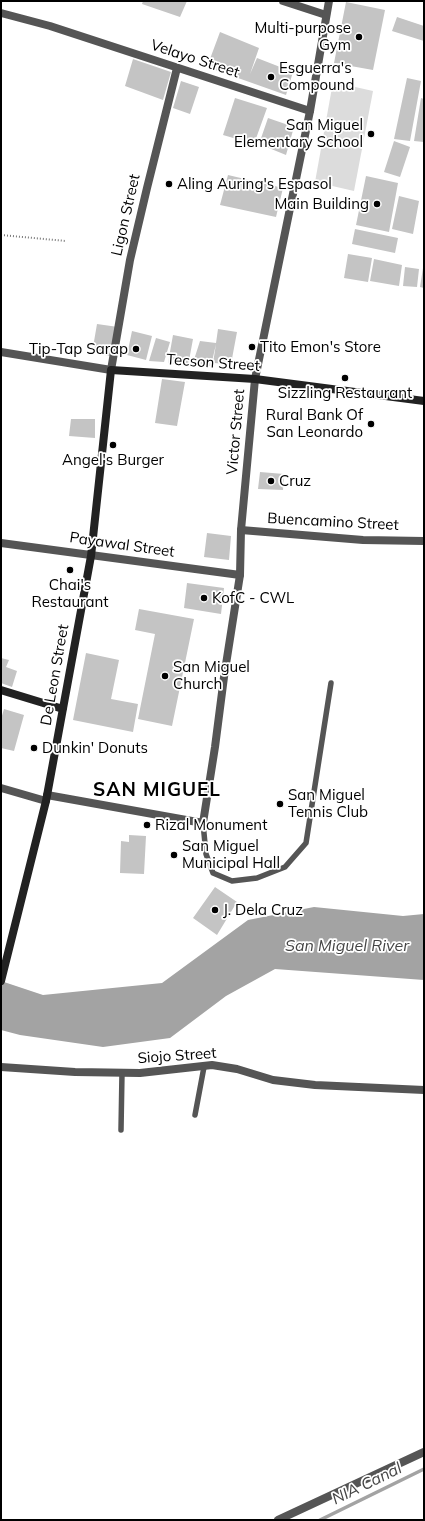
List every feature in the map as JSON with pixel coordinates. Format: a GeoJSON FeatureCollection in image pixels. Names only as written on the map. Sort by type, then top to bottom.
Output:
{"type":"FeatureCollection","features":[{"type":"Feature","properties":{"kind":"main road","name":"Tecson Street"},"geometry":{"type":"LineString","coordinates":[[111,370],[255,379],[424,401]]}},
{"type":"Feature","properties":{"kind":"main road","name":"De Leon Street"},"geometry":{"type":"LineString","coordinates":[[1,981],[47,798],[91,556],[111,370]]}},
{"type":"Feature","properties":{"kind":"main road"},"geometry":{"type":"LineString","coordinates":[[1,690],[63,709]]}},
{"type":"Feature","properties":{"kind":"street"},"geometry":{"type":"LineString","coordinates":[[283,1],[326,15]]}},
{"type":"Feature","properties":{"kind":"street","name":"Victor Street"},"geometry":{"type":"LineString","coordinates":[[203,823],[240,575],[241,530],[255,379],[310,110],[329,1]]}},
{"type":"Feature","properties":{"kind":"street","name":"Velayo Street"},"geometry":{"type":"LineString","coordinates":[[1,13],[50,26],[310,110]]}},
{"type":"Feature","properties":{"kind":"street","name":"Ligon Street"},"geometry":{"type":"LineString","coordinates":[[111,370],[130,260],[177,68]]}},
{"type":"Feature","properties":{"kind":"street","name":"Tecson Street"},"geometry":{"type":"LineString","coordinates":[[1,352],[111,370]]}},
{"type":"Feature","properties":{"kind":"street","name":"Buencamino Street"},"geometry":{"type":"LineString","coordinates":[[241,530],[363,540],[424,541]]}},
{"type":"Feature","properties":{"kind":"street","name":"Payawal Street"},"geometry":{"type":"LineString","coordinates":[[1,543],[240,575]]}},
{"type":"Feature","properties":{"kind":"street"},"geometry":{"type":"LineString","coordinates":[[1,788],[47,798],[203,823]]}},
{"type":"Feature","properties":{"kind":"street","name":"Siojo Street"},"geometry":{"type":"LineString","coordinates":[[1,1067],[75,1072],[140,1073],[212,1066],[238,1069],[273,1080],[314,1085],[424,1090]]}},
{"type":"Feature","properties":{"kind":"street"},"geometry":{"type":"LineString","coordinates":[[278,1520],[424,1452]]}},
{"type":"Feature","properties":{"kind":"lane"},"geometry":{"type":"LineString","coordinates":[[203,823],[206,854],[213,873],[232,881],[257,878],[285,868],[306,843],[331,683]]}},
{"type":"Feature","properties":{"kind":"lane"},"geometry":{"type":"LineString","coordinates":[[195,1115],[204,1066]]}},
{"type":"Feature","properties":{"kind":"lane"},"geometry":{"type":"LineString","coordinates":[[121,1130],[122,1073]]}},
{"type":"Feature","properties":{"kind":"path"},"geometry":{"type":"LineString","coordinates":[[1,235],[66,241]]}},
{"type":"Feature","properties":{"kind":"shaded area"},"geometry":{"type":"Polygon","coordinates":[[[333,82],[373,91],[354,191],[315,182],[333,82]]]}},
{"type":"Feature","properties":{"kind":"water","name":"San Miguel River"},"geometry":{"type":"Polygon","coordinates":[[[314,907],[403,916],[424,914],[424,980],[275,969],[226,996],[170,1038],[103,1047],[20,1035],[1,1030],[1,981],[43,995],[162,983],[248,920],[314,907]]]}},
{"type":"Feature","properties":{"kind":"building"},"geometry":{"type":"Polygon","coordinates":[[[143,1],[187,1],[180,17],[142,4],[143,1]]]}},
{"type":"Feature","properties":{"kind":"building","name":"Multi-purpose Gym"},"geometry":{"type":"Polygon","coordinates":[[[346,2],[385,10],[373,70],[334,63],[346,2]]]}},
{"type":"Feature","properties":{"kind":"building"},"geometry":{"type":"Polygon","coordinates":[[[397,17],[424,26],[424,41],[392,31],[397,17]]]}},
{"type":"Feature","properties":{"kind":"building"},"geometry":{"type":"Polygon","coordinates":[[[220,32],[259,48],[250,74],[257,58],[293,72],[286,95],[207,67],[220,32]]]}},
{"type":"Feature","properties":{"kind":"building"},"geometry":{"type":"Polygon","coordinates":[[[133,59],[171,72],[163,100],[125,86],[133,59]]]}},
{"type":"Feature","properties":{"kind":"building"},"geometry":{"type":"Polygon","coordinates":[[[407,78],[421,81],[410,141],[394,139],[407,78]]]}},
{"type":"Feature","properties":{"kind":"building"},"geometry":{"type":"Polygon","coordinates":[[[181,81],[199,87],[190,114],[173,108],[181,81]]]}},
{"type":"Feature","properties":{"kind":"building"},"geometry":{"type":"Polygon","coordinates":[[[235,98],[267,108],[254,144],[223,135],[235,98]]]}},
{"type":"Feature","properties":{"kind":"building"},"geometry":{"type":"Polygon","coordinates":[[[421,98],[424,99],[424,142],[414,141],[421,98]]]}},
{"type":"Feature","properties":{"kind":"building"},"geometry":{"type":"Polygon","coordinates":[[[268,118],[294,127],[286,155],[259,144],[268,118]]]}},
{"type":"Feature","properties":{"kind":"building"},"geometry":{"type":"Polygon","coordinates":[[[394,141],[410,147],[400,177],[384,172],[394,141]]]}},
{"type":"Feature","properties":{"kind":"building"},"geometry":{"type":"Polygon","coordinates":[[[228,175],[283,188],[276,217],[220,205],[228,175]]]}},
{"type":"Feature","properties":{"kind":"building","name":"Main Building"},"geometry":{"type":"Polygon","coordinates":[[[366,176],[398,183],[389,232],[356,225],[366,176]]]}},
{"type":"Feature","properties":{"kind":"building"},"geometry":{"type":"Polygon","coordinates":[[[399,196],[419,201],[413,234],[392,229],[399,196]]]}},
{"type":"Feature","properties":{"kind":"building"},"geometry":{"type":"Polygon","coordinates":[[[355,229],[398,238],[395,253],[352,244],[355,229]]]}},
{"type":"Feature","properties":{"kind":"building"},"geometry":{"type":"Polygon","coordinates":[[[348,254],[372,258],[368,282],[344,278],[348,254]]]}},
{"type":"Feature","properties":{"kind":"building"},"geometry":{"type":"Polygon","coordinates":[[[374,259],[402,265],[399,286],[370,281],[374,259]]]}},
{"type":"Feature","properties":{"kind":"building"},"geometry":{"type":"Polygon","coordinates":[[[405,267],[419,269],[417,287],[403,286],[405,267]]]}},
{"type":"Feature","properties":{"kind":"building"},"geometry":{"type":"Polygon","coordinates":[[[423,268],[424,269],[424,288],[420,287],[423,268]]]}},
{"type":"Feature","properties":{"kind":"building"},"geometry":{"type":"Polygon","coordinates":[[[97,324],[118,327],[110,356],[92,353],[97,324]]]}},
{"type":"Feature","properties":{"kind":"building"},"geometry":{"type":"Polygon","coordinates":[[[218,329],[237,332],[231,364],[213,363],[216,344],[211,366],[192,366],[200,341],[216,343],[218,329]]]}},
{"type":"Feature","properties":{"kind":"building"},"geometry":{"type":"Polygon","coordinates":[[[132,331],[152,336],[146,360],[127,355],[132,331]]]}},
{"type":"Feature","properties":{"kind":"building"},"geometry":{"type":"Polygon","coordinates":[[[173,335],[193,339],[188,366],[168,363],[173,335]]]}},
{"type":"Feature","properties":{"kind":"building"},"geometry":{"type":"Polygon","coordinates":[[[156,338],[170,342],[164,362],[149,361],[156,338]]]}},
{"type":"Feature","properties":{"kind":"building"},"geometry":{"type":"Polygon","coordinates":[[[162,379],[185,382],[177,426],[155,423],[162,379]]]}},
{"type":"Feature","properties":{"kind":"building"},"geometry":{"type":"Polygon","coordinates":[[[71,419],[95,419],[95,438],[69,436],[71,419]]]}},
{"type":"Feature","properties":{"kind":"building","name":"Cruz"},"geometry":{"type":"Polygon","coordinates":[[[260,472],[284,474],[283,490],[258,489],[260,472]]]}},
{"type":"Feature","properties":{"kind":"building"},"geometry":{"type":"Polygon","coordinates":[[[207,533],[231,536],[229,560],[204,557],[207,533]]]}},
{"type":"Feature","properties":{"kind":"building","name":"KofC - CWL"},"geometry":{"type":"Polygon","coordinates":[[[187,583],[224,588],[221,614],[184,608],[187,583]]]}},
{"type":"Feature","properties":{"kind":"building","name":"San Miguel Church"},"geometry":{"type":"Polygon","coordinates":[[[139,609],[194,619],[172,726],[138,719],[155,634],[135,630],[139,609]]]}},
{"type":"Feature","properties":{"kind":"building"},"geometry":{"type":"Polygon","coordinates":[[[86,653],[119,660],[111,699],[138,704],[133,732],[73,720],[86,653]]]}},
{"type":"Feature","properties":{"kind":"building"},"geometry":{"type":"Polygon","coordinates":[[[1,658],[9,660],[6,667],[17,671],[12,687],[1,683],[1,658]]]}},
{"type":"Feature","properties":{"kind":"building"},"geometry":{"type":"Polygon","coordinates":[[[4,709],[24,715],[14,751],[1,748],[1,719],[4,709]]]}},
{"type":"Feature","properties":{"kind":"building"},"geometry":{"type":"Polygon","coordinates":[[[129,835],[146,836],[144,874],[120,873],[121,841],[129,842],[129,835]]]}},
{"type":"Feature","properties":{"kind":"building","name":"J. Dela Cruz"},"geometry":{"type":"Polygon","coordinates":[[[215,887],[237,902],[217,935],[193,918],[215,887]]]}},
{"type":"Feature","properties":{"kind":"waterway","name":"NIA Canal"},"geometry":{"type":"LineString","coordinates":[[320,1520],[424,1469]]}},
{"type":"Feature","properties":{"kind":"place","name":"Multi-purpose Gym"},"geometry":{"type":"Point","coordinates":[359,37]}},
{"type":"Feature","properties":{"kind":"place","name":"Esguerra's Compound"},"geometry":{"type":"Point","coordinates":[271,77]}},
{"type":"Feature","properties":{"kind":"place","name":"San Miguel Elementary School"},"geometry":{"type":"Point","coordinates":[371,134]}},
{"type":"Feature","properties":{"kind":"place","name":"Aling Auring's Espasol"},"geometry":{"type":"Point","coordinates":[169,184]}},
{"type":"Feature","properties":{"kind":"place","name":"Main Building"},"geometry":{"type":"Point","coordinates":[377,204]}},
{"type":"Feature","properties":{"kind":"place","name":"Tito Emon's Store"},"geometry":{"type":"Point","coordinates":[252,347]}},
{"type":"Feature","properties":{"kind":"place","name":"Tip-Tap Sarap"},"geometry":{"type":"Point","coordinates":[136,349]}},
{"type":"Feature","properties":{"kind":"place","name":"Sizzling Restaurant"},"geometry":{"type":"Point","coordinates":[345,378]}},
{"type":"Feature","properties":{"kind":"place","name":"Rural Bank Of San Leonardo"},"geometry":{"type":"Point","coordinates":[371,424]}},
{"type":"Feature","properties":{"kind":"place","name":"Angel's Burger"},"geometry":{"type":"Point","coordinates":[113,445]}},
{"type":"Feature","properties":{"kind":"place","name":"Cruz"},"geometry":{"type":"Point","coordinates":[271,481]}},
{"type":"Feature","properties":{"kind":"place","name":"Chai's Restaurant"},"geometry":{"type":"Point","coordinates":[70,570]}},
{"type":"Feature","properties":{"kind":"place","name":"KofC - CWL"},"geometry":{"type":"Point","coordinates":[204,598]}},
{"type":"Feature","properties":{"kind":"place","name":"San Miguel Church"},"geometry":{"type":"Point","coordinates":[165,676]}},
{"type":"Feature","properties":{"kind":"place","name":"Dunkin' Donuts"},"geometry":{"type":"Point","coordinates":[34,748]}},
{"type":"Feature","properties":{"kind":"place","name":"San Miguel Tennis Club"},"geometry":{"type":"Point","coordinates":[280,804]}},
{"type":"Feature","properties":{"kind":"place","name":"Rizal Monument"},"geometry":{"type":"Point","coordinates":[147,825]}},
{"type":"Feature","properties":{"kind":"place","name":"San Miguel Municipal Hall"},"geometry":{"type":"Point","coordinates":[174,855]}},
{"type":"Feature","properties":{"kind":"place","name":"J. Dela Cruz"},"geometry":{"type":"Point","coordinates":[215,910]}},
{"type":"Feature","properties":{"kind":"district","name":"SAN MIGUEL"},"geometry":{"type":"Point","coordinates":[157,790]}}]}
